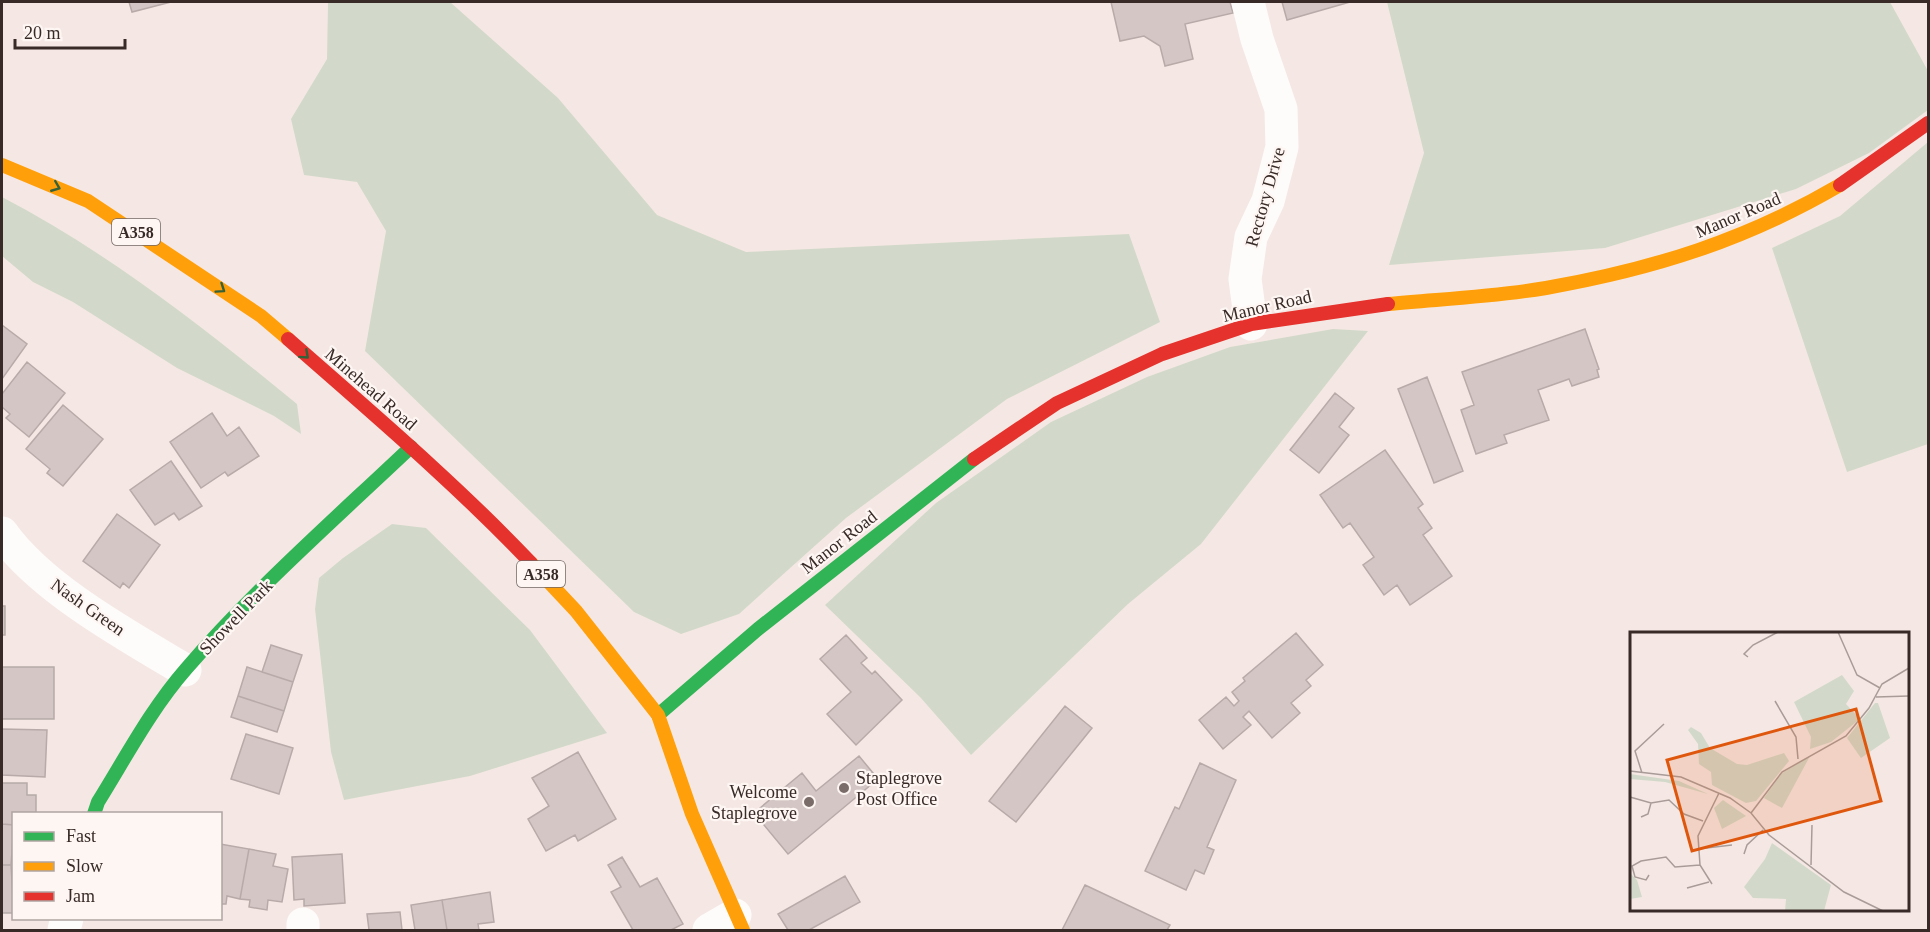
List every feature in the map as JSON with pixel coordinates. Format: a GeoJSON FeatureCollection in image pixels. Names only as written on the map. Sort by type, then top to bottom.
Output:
{"type":"FeatureCollection","features":[{"type":"Feature","properties":{"kind":"street","name":"Rectory Drive"},"geometry":{"type":"LineString","coordinates":[[1248,2],[1257,39],[1281,109],[1282,147],[1268,201],[1251,237],[1245,279],[1251,324]]}},
{"type":"Feature","properties":{"kind":"street","name":"Manor Road"},"geometry":{"type":"LineString","coordinates":[[658,714],[742,642],[983,452],[1057,403],[1162,354],[1251,324],[1347,308],[1544,288],[1628,271],[1696,252],[1760,228],[1806,205],[1849,180],[1929,123]]}},
{"type":"Feature","properties":{"kind":"street","name":"Minehead Road"},"geometry":{"type":"LineString","coordinates":[[2,165],[88,201],[261,316],[411,447],[496,526],[576,611],[658,714]]}},
{"type":"Feature","properties":{"kind":"street","name":"Showell Park"},"geometry":{"type":"LineString","coordinates":[[94,812],[98,802],[149,719],[184,670],[255,595],[411,447]]}},
{"type":"Feature","properties":{"kind":"street","name":"Nash Green"},"geometry":{"type":"LineString","coordinates":[[2,533],[18,556],[71,597],[184,670]]}},
{"type":"Feature","properties":{"kind":"street","name":"A358"},"geometry":{"type":"LineString","coordinates":[[658,714],[729,925]]}},
{"type":"Feature","properties":{"kind":"green space"},"geometry":{"type":"Polygon","coordinates":[[[328,2],[450,2],[558,98],[657,215],[746,252],[1129,234],[1160,322],[1007,399],[846,518],[739,614],[681,634],[634,612],[365,351],[386,231],[357,182],[304,175],[291,119],[327,59],[328,2]]]}},
{"type":"Feature","properties":{"kind":"green space"},"geometry":{"type":"Polygon","coordinates":[[[1387,2],[1890,2],[1928,71],[1928,110],[1869,153],[1796,189],[1605,248],[1389,265],[1424,153],[1387,2]]]}},
{"type":"Feature","properties":{"kind":"green space"},"geometry":{"type":"Polygon","coordinates":[[[1928,142],[1928,444],[1847,472],[1772,248],[1840,216],[1928,142]]]}},
{"type":"Feature","properties":{"kind":"green space"},"geometry":{"type":"Polygon","coordinates":[[[2,197],[80,242],[191,319],[297,404],[301,434],[274,416],[177,368],[73,302],[33,282],[2,256],[2,197]]]}},
{"type":"Feature","properties":{"kind":"green space"},"geometry":{"type":"Polygon","coordinates":[[[1333,329],[1368,331],[1201,544],[1128,604],[971,755],[920,697],[825,605],[936,503],[1051,422],[1147,377],[1230,347],[1333,329]]]}},
{"type":"Feature","properties":{"kind":"green space"},"geometry":{"type":"Polygon","coordinates":[[[392,524],[426,528],[530,630],[607,733],[470,776],[344,800],[331,752],[315,609],[319,578],[343,558],[392,524]]]}},
{"type":"Feature","properties":{"kind":"building"},"geometry":{"type":"Polygon","coordinates":[[[129,2],[171,2],[132,12],[129,2]]]}},
{"type":"Feature","properties":{"kind":"building"},"geometry":{"type":"Polygon","coordinates":[[[1111,2],[1230,2],[1233,13],[1185,24],[1193,59],[1165,66],[1160,46],[1144,36],[1120,41],[1111,2]]]}},
{"type":"Feature","properties":{"kind":"building"},"geometry":{"type":"Polygon","coordinates":[[[1282,2],[1350,2],[1287,20],[1282,2]]]}},
{"type":"Feature","properties":{"kind":"building"},"geometry":{"type":"Polygon","coordinates":[[[2,325],[27,344],[2,379],[2,325]]]}},
{"type":"Feature","properties":{"kind":"building"},"geometry":{"type":"Polygon","coordinates":[[[1585,329],[1599,369],[1597,370],[1599,377],[1572,386],[1569,379],[1538,390],[1549,420],[1504,435],[1507,443],[1476,454],[1461,410],[1474,405],[1462,372],[1585,329]]]}},
{"type":"Feature","properties":{"kind":"building"},"geometry":{"type":"Polygon","coordinates":[[[27,362],[65,393],[29,437],[6,418],[10,414],[2,407],[2,394],[27,362]]]}},
{"type":"Feature","properties":{"kind":"building"},"geometry":{"type":"Polygon","coordinates":[[[1427,377],[1463,471],[1434,483],[1398,389],[1427,377]]]}},
{"type":"Feature","properties":{"kind":"building"},"geometry":{"type":"Polygon","coordinates":[[[1335,393],[1354,408],[1339,427],[1349,435],[1319,473],[1290,450],[1335,393]]]}},
{"type":"Feature","properties":{"kind":"building"},"geometry":{"type":"Polygon","coordinates":[[[63,405],[103,439],[63,486],[47,473],[50,469],[26,449],[63,405]]]}},
{"type":"Feature","properties":{"kind":"building"},"geometry":{"type":"Polygon","coordinates":[[[212,413],[227,436],[239,427],[259,456],[228,476],[225,472],[201,488],[170,442],[212,413]]]}},
{"type":"Feature","properties":{"kind":"building"},"geometry":{"type":"Polygon","coordinates":[[[1385,450],[1423,504],[1418,508],[1432,528],[1423,535],[1452,576],[1410,605],[1397,585],[1384,595],[1363,565],[1374,557],[1350,523],[1343,528],[1320,495],[1385,450]]]}},
{"type":"Feature","properties":{"kind":"building"},"geometry":{"type":"Polygon","coordinates":[[[171,461],[202,506],[179,520],[174,513],[155,525],[130,490],[171,461]]]}},
{"type":"Feature","properties":{"kind":"building"},"geometry":{"type":"Polygon","coordinates":[[[117,514],[160,545],[129,588],[123,583],[120,588],[83,561],[117,514]]]}},
{"type":"Feature","properties":{"kind":"building"},"geometry":{"type":"Polygon","coordinates":[[[2,606],[5,606],[5,635],[2,635],[2,606]]]}},
{"type":"Feature","properties":{"kind":"building"},"geometry":{"type":"Polygon","coordinates":[[[1296,633],[1323,665],[1306,680],[1311,686],[1291,703],[1300,713],[1272,738],[1249,711],[1243,717],[1251,725],[1223,749],[1199,720],[1226,697],[1234,706],[1239,701],[1232,692],[1245,681],[1243,678],[1296,633]]]}},
{"type":"Feature","properties":{"kind":"building"},"geometry":{"type":"Polygon","coordinates":[[[846,635],[867,658],[861,663],[872,674],[875,671],[902,700],[856,745],[827,714],[851,692],[820,659],[846,635]]]}},
{"type":"Feature","properties":{"kind":"building"},"geometry":{"type":"Polygon","coordinates":[[[271,645],[302,655],[293,682],[262,672],[271,645]]]}},
{"type":"Feature","properties":{"kind":"building"},"geometry":{"type":"Polygon","coordinates":[[[2,667],[54,667],[54,719],[2,719],[2,667]]]}},
{"type":"Feature","properties":{"kind":"building"},"geometry":{"type":"Polygon","coordinates":[[[247,667],[293,682],[284,711],[238,696],[247,667]]]}},
{"type":"Feature","properties":{"kind":"building"},"geometry":{"type":"Polygon","coordinates":[[[238,696],[284,711],[277,732],[231,717],[238,696]]]}},
{"type":"Feature","properties":{"kind":"building"},"geometry":{"type":"Polygon","coordinates":[[[1065,706],[1092,728],[1016,822],[989,801],[1065,706]]]}},
{"type":"Feature","properties":{"kind":"building"},"geometry":{"type":"Polygon","coordinates":[[[2,729],[47,730],[45,777],[2,775],[2,729]]]}},
{"type":"Feature","properties":{"kind":"building"},"geometry":{"type":"Polygon","coordinates":[[[246,734],[293,748],[279,794],[231,779],[246,734]]]}},
{"type":"Feature","properties":{"kind":"building"},"geometry":{"type":"Polygon","coordinates":[[[578,752],[616,819],[578,841],[575,835],[546,851],[528,819],[549,806],[532,778],[578,752]]]}},
{"type":"Feature","properties":{"kind":"building","name":"Welcome Staplegrove"},"geometry":{"type":"Polygon","coordinates":[[[859,756],[878,779],[788,854],[754,813],[802,773],[816,791],[859,756]]]}},
{"type":"Feature","properties":{"kind":"building"},"geometry":{"type":"Polygon","coordinates":[[[1200,763],[1236,780],[1207,847],[1214,850],[1204,874],[1195,870],[1186,890],[1145,871],[1175,807],[1179,809],[1200,763]]]}},
{"type":"Feature","properties":{"kind":"building"},"geometry":{"type":"Polygon","coordinates":[[[2,783],[27,783],[27,795],[36,795],[36,812],[12,812],[12,825],[2,824],[2,783]]]}},
{"type":"Feature","properties":{"kind":"building"},"geometry":{"type":"Polygon","coordinates":[[[2,824],[12,825],[11,865],[2,865],[2,824]]]}},
{"type":"Feature","properties":{"kind":"building"},"geometry":{"type":"Polygon","coordinates":[[[222,844],[249,849],[240,899],[227,896],[226,904],[222,904],[222,844]]]}},
{"type":"Feature","properties":{"kind":"building"},"geometry":{"type":"Polygon","coordinates":[[[249,849],[276,854],[273,866],[288,869],[282,902],[268,900],[267,910],[249,907],[250,900],[240,899],[249,849]]]}},
{"type":"Feature","properties":{"kind":"building"},"geometry":{"type":"Polygon","coordinates":[[[342,854],[345,903],[304,906],[304,899],[294,900],[292,857],[342,854]]]}},
{"type":"Feature","properties":{"kind":"building"},"geometry":{"type":"Polygon","coordinates":[[[622,857],[640,887],[657,878],[683,924],[671,930],[633,930],[611,892],[621,887],[608,865],[622,857]]]}},
{"type":"Feature","properties":{"kind":"building"},"geometry":{"type":"Polygon","coordinates":[[[2,865],[11,865],[12,913],[2,913],[2,865]]]}},
{"type":"Feature","properties":{"kind":"building"},"geometry":{"type":"Polygon","coordinates":[[[845,876],[860,902],[809,930],[788,930],[778,914],[845,876]]]}},
{"type":"Feature","properties":{"kind":"building"},"geometry":{"type":"Polygon","coordinates":[[[1085,885],[1170,925],[1167,930],[1062,930],[1085,885]]]}},
{"type":"Feature","properties":{"kind":"building"},"geometry":{"type":"Polygon","coordinates":[[[490,892],[494,922],[478,924],[479,930],[447,930],[442,900],[490,892]]]}},
{"type":"Feature","properties":{"kind":"building"},"geometry":{"type":"Polygon","coordinates":[[[442,900],[447,930],[415,930],[411,905],[442,900]]]}},
{"type":"Feature","properties":{"kind":"building"},"geometry":{"type":"Polygon","coordinates":[[[400,912],[402,930],[369,930],[367,914],[400,912]]]}},
{"type":"Feature","properties":{"kind":"traffic: fast"},"geometry":{"type":"LineString","coordinates":[[95,812],[98,802],[139,734],[173,684],[212,639],[267,583],[411,447]]}},
{"type":"Feature","properties":{"kind":"traffic: fast"},"geometry":{"type":"LineString","coordinates":[[658,715],[758,629],[974,459]]}},
{"type":"Feature","properties":{"kind":"traffic: slow"},"geometry":{"type":"LineString","coordinates":[[2,165],[88,201],[261,316],[288,339]]}},
{"type":"Feature","properties":{"kind":"traffic: slow"},"geometry":{"type":"LineString","coordinates":[[1388,304],[1487,296],[1546,288],[1662,262],[1770,222],[1840,185]]}},
{"type":"Feature","properties":{"kind":"traffic: slow"},"geometry":{"type":"LineString","coordinates":[[531,563],[576,611],[658,715],[692,814],[743,930]]}},
{"type":"Feature","properties":{"kind":"traffic: jam"},"geometry":{"type":"LineString","coordinates":[[1840,185],[1928,123]]}},
{"type":"Feature","properties":{"kind":"traffic: jam"},"geometry":{"type":"LineString","coordinates":[[974,459],[1057,403],[1162,354],[1251,324],[1388,304]]}},
{"type":"Feature","properties":{"kind":"traffic: jam"},"geometry":{"type":"LineString","coordinates":[[288,339],[443,476],[531,563]]}},
{"type":"Feature","properties":{"kind":"place","name":"Staplegrove Post Office"},"geometry":{"type":"Point","coordinates":[844,788]}},
{"type":"Feature","properties":{"kind":"place","name":"Welcome Staplegrove"},"geometry":{"type":"Point","coordinates":[809,802]}}]}
